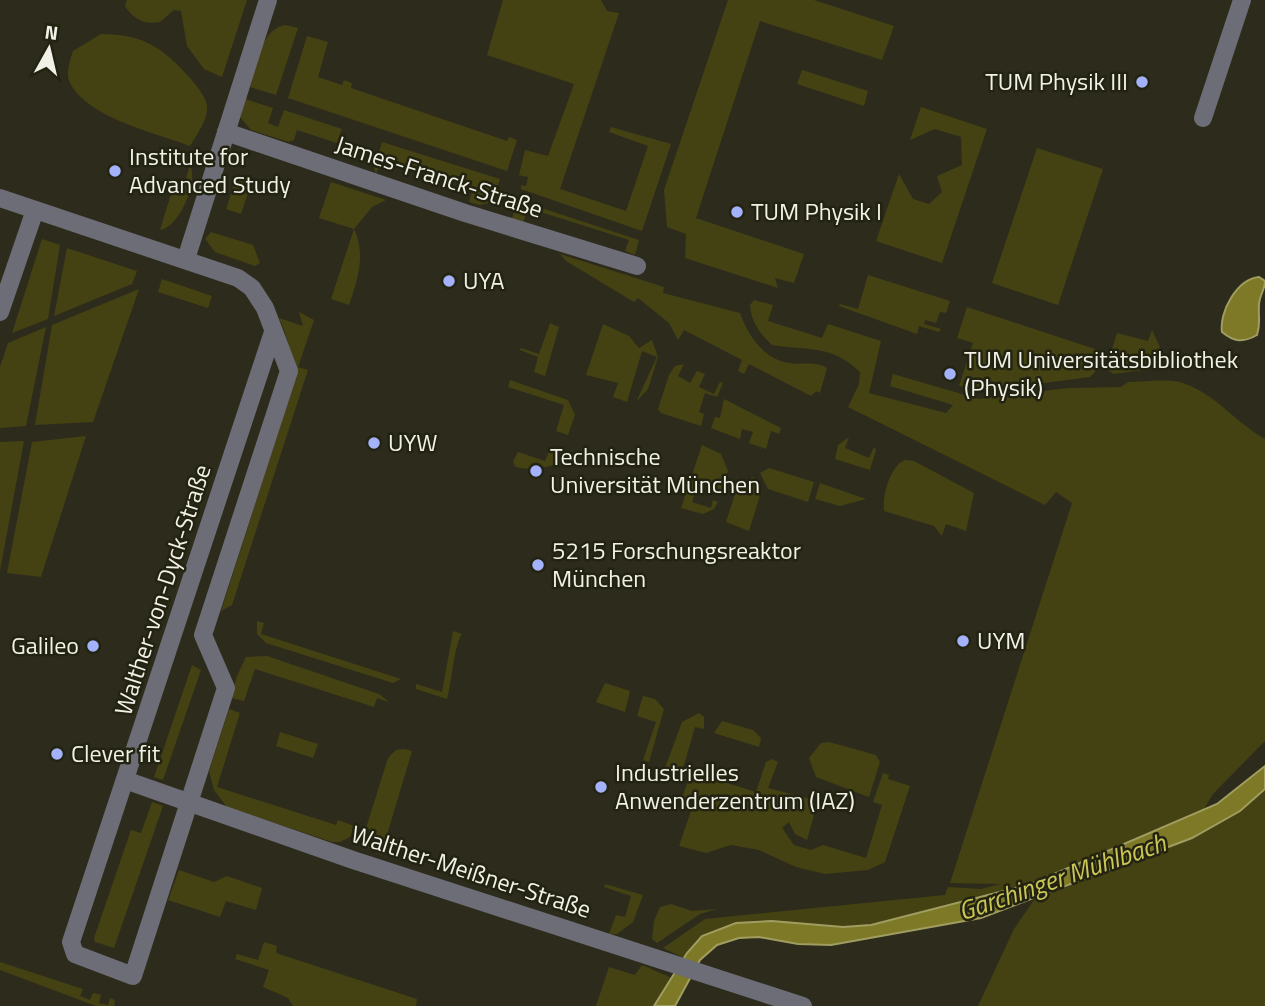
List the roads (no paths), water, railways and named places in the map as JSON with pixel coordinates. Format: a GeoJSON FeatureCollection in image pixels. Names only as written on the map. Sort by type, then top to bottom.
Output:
{"type":"FeatureCollection","features":[{"type":"Feature","properties":{"kind":"street"},"geometry":{"type":"LineString","coordinates":[[0,198],[186,259],[268,0]]}},
{"type":"Feature","properties":{"kind":"street"},"geometry":{"type":"LineString","coordinates":[[1203,118],[1242,0]]}},
{"type":"Feature","properties":{"kind":"street","name":"James-Franck-Straße"},"geometry":{"type":"LineString","coordinates":[[226,132],[465,213],[637,266]]}},
{"type":"Feature","properties":{"kind":"street"},"geometry":{"type":"LineString","coordinates":[[0,312],[35,209]]}},
{"type":"Feature","properties":{"kind":"street","name":"Walther-von-Dyck-Straße"},"geometry":{"type":"LineString","coordinates":[[186,259],[238,278],[252,288],[265,308],[289,371],[203,635],[226,688],[133,976],[85,961],[75,954],[71,943],[74,929],[273,332]]}},
{"type":"Feature","properties":{"kind":"street","name":"Walther-Meißner-Straße"},"geometry":{"type":"LineString","coordinates":[[125,780],[803,1006]]}},
{"type":"Feature","properties":{"kind":"water"},"geometry":{"type":"Polygon","coordinates":[[[1259,277],[1265,281],[1259,302],[1257,335],[1243,340],[1231,338],[1222,332],[1223,315],[1227,306],[1237,290],[1251,279],[1259,277]]]}},
{"type":"Feature","properties":{"kind":"water","name":"Garchinger Mühlbach"},"geometry":{"type":"Polygon","coordinates":[[[1265,766],[1265,789],[1240,811],[1192,838],[981,918],[831,945],[798,944],[759,937],[739,938],[717,945],[700,960],[675,1006],[654,1006],[687,953],[702,936],[736,923],[772,921],[843,927],[871,925],[1031,884],[1217,804],[1265,766]]]}},
{"type":"Feature","properties":{"kind":"place","name":"TUM Physik III"},"geometry":{"type":"Point","coordinates":[1142,82]}},
{"type":"Feature","properties":{"kind":"place","name":"Institute for Advanced Study"},"geometry":{"type":"Point","coordinates":[115,171]}},
{"type":"Feature","properties":{"kind":"place","name":"TUM Physik I"},"geometry":{"type":"Point","coordinates":[737,212]}},
{"type":"Feature","properties":{"kind":"place","name":"UYA"},"geometry":{"type":"Point","coordinates":[449,281]}},
{"type":"Feature","properties":{"kind":"place","name":"TUM Universitätsbibliothek (Physik)"},"geometry":{"type":"Point","coordinates":[950,374]}},
{"type":"Feature","properties":{"kind":"place","name":"UYW"},"geometry":{"type":"Point","coordinates":[374,443]}},
{"type":"Feature","properties":{"kind":"place","name":"Technische Universität München"},"geometry":{"type":"Point","coordinates":[536,471]}},
{"type":"Feature","properties":{"kind":"place","name":"5215 Forschungsreaktor München"},"geometry":{"type":"Point","coordinates":[538,565]}},
{"type":"Feature","properties":{"kind":"place","name":"UYM"},"geometry":{"type":"Point","coordinates":[963,641]}},
{"type":"Feature","properties":{"kind":"place","name":"Galileo"},"geometry":{"type":"Point","coordinates":[93,646]}},
{"type":"Feature","properties":{"kind":"place","name":"Clever fit"},"geometry":{"type":"Point","coordinates":[57,754]}},
{"type":"Feature","properties":{"kind":"place","name":"Industrielles Anwenderzentrum (IAZ)"},"geometry":{"type":"Point","coordinates":[601,787]}}]}
